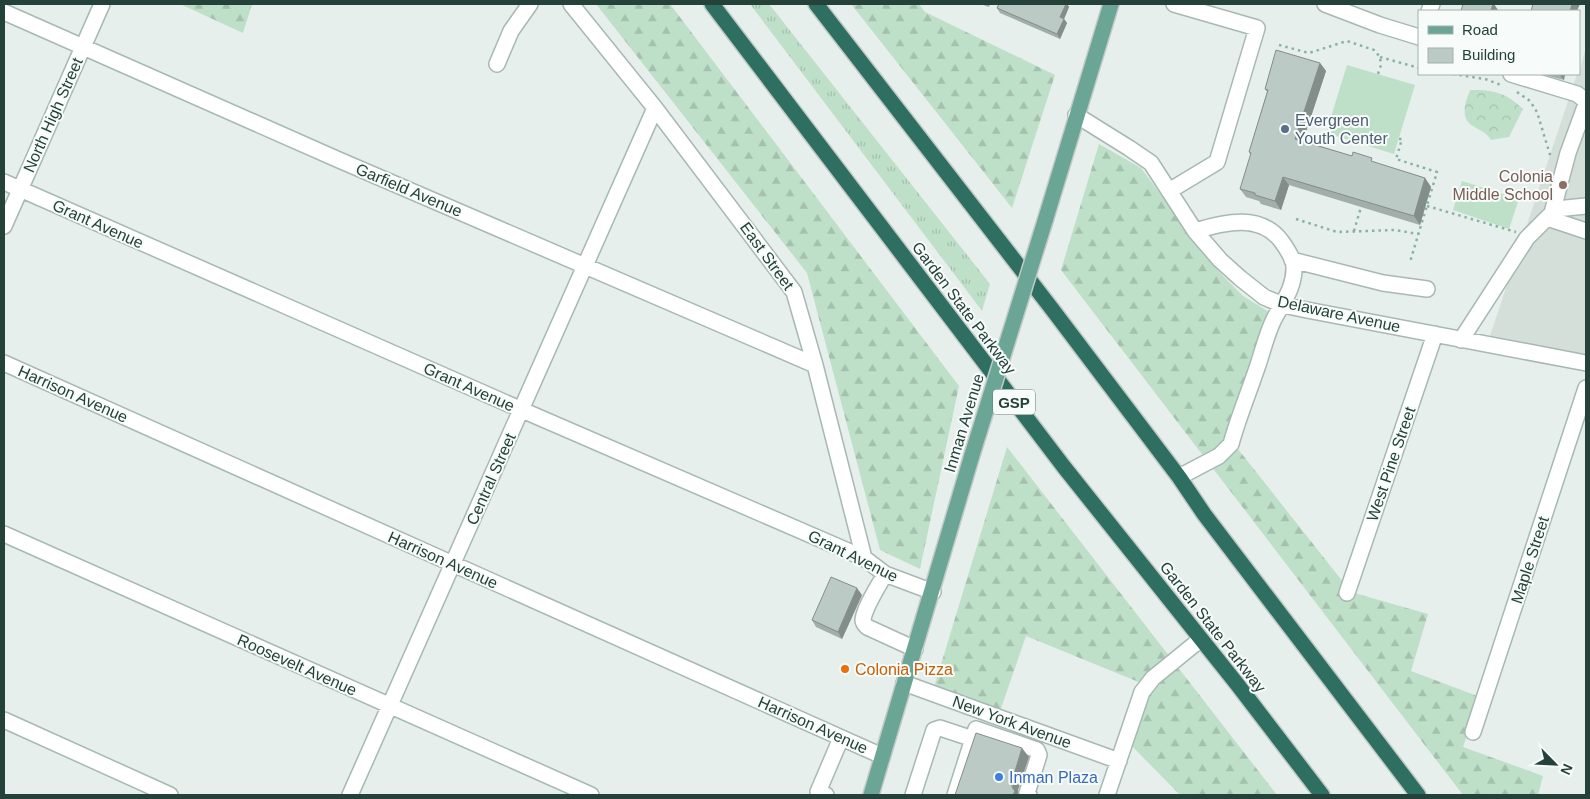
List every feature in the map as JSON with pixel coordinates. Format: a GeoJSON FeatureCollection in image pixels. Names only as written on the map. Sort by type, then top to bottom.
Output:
{"type":"FeatureCollection","features":[{"type":"Feature","properties":{"kind":"highway","name":"Garden State Parkway"},"geometry":{"type":"LineString","coordinates":[[712,4],[1052,452],[1322,795]]}},
{"type":"Feature","properties":{"kind":"highway"},"geometry":{"type":"LineString","coordinates":[[816,4],[1046,301],[1179,477],[1204,514],[1418,795]]}},
{"type":"Feature","properties":{"kind":"main road","name":"Inman Avenue"},"geometry":{"type":"LineString","coordinates":[[871,795],[914,649],[933,592],[972,455],[1111,4]]}},
{"type":"Feature","properties":{"kind":"street","name":"North High Street"},"geometry":{"type":"LineString","coordinates":[[4,226],[102,4]]}},
{"type":"Feature","properties":{"kind":"street"},"geometry":{"type":"LineString","coordinates":[[497,64],[511,31],[530,4]]}},
{"type":"Feature","properties":{"kind":"street","name":"East Street"},"geometry":{"type":"LineString","coordinates":[[571,4],[656,108],[794,292],[815,365],[864,558]]}},
{"type":"Feature","properties":{"kind":"street"},"geometry":{"type":"LineString","coordinates":[[1169,191],[1217,162],[1257,28],[1174,4]]}},
{"type":"Feature","properties":{"kind":"street"},"geometry":{"type":"LineString","coordinates":[[1325,4],[1380,25],[1418,37]]}},
{"type":"Feature","properties":{"kind":"street","name":"Garfield Avenue"},"geometry":{"type":"LineString","coordinates":[[4,12],[815,365]]}},
{"type":"Feature","properties":{"kind":"street"},"geometry":{"type":"LineString","coordinates":[[1509,80],[1577,94],[1586,103],[1583,122],[1568,153],[1550,215]]}},
{"type":"Feature","properties":{"kind":"street","name":"Central Street"},"geometry":{"type":"LineString","coordinates":[[350,795],[656,108]]}},
{"type":"Feature","properties":{"kind":"street","name":"Delaware Avenue"},"geometry":{"type":"LineString","coordinates":[[1076,115],[1150,163],[1195,231],[1220,260],[1264,297],[1283,305],[1586,363]]}},
{"type":"Feature","properties":{"kind":"street","name":"Grant Avenue"},"geometry":{"type":"LineString","coordinates":[[4,182],[864,558],[885,574],[933,592]]}},
{"type":"Feature","properties":{"kind":"street"},"geometry":{"type":"LineString","coordinates":[[1461,340],[1527,238],[1556,209],[1586,206]]}},
{"type":"Feature","properties":{"kind":"street"},"geometry":{"type":"LineString","coordinates":[[1550,215],[1586,232]]}},
{"type":"Feature","properties":{"kind":"street"},"geometry":{"type":"LineString","coordinates":[[1179,477],[1219,456],[1231,444],[1274,319],[1290,291],[1294,266],[1285,246],[1274,233],[1256,224],[1237,221],[1216,224],[1195,231]]}},
{"type":"Feature","properties":{"kind":"street"},"geometry":{"type":"LineString","coordinates":[[1292,260],[1383,283],[1427,289]]}},
{"type":"Feature","properties":{"kind":"street","name":"West Pine Street"},"geometry":{"type":"LineString","coordinates":[[1347,593],[1435,334]]}},
{"type":"Feature","properties":{"kind":"street","name":"Harrison Avenue"},"geometry":{"type":"LineString","coordinates":[[4,363],[882,756]]}},
{"type":"Feature","properties":{"kind":"street","name":"Maple Street"},"geometry":{"type":"LineString","coordinates":[[1473,732],[1586,388]]}},
{"type":"Feature","properties":{"kind":"street","name":"Roosevelt Avenue"},"geometry":{"type":"LineString","coordinates":[[4,534],[590,795]]}},
{"type":"Feature","properties":{"kind":"street"},"geometry":{"type":"LineString","coordinates":[[885,574],[868,606],[863,619],[864,624],[914,649]]}},
{"type":"Feature","properties":{"kind":"street"},"geometry":{"type":"LineString","coordinates":[[1107,795],[1142,692],[1153,678],[1201,639]]}},
{"type":"Feature","properties":{"kind":"street","name":"New York Avenue"},"geometry":{"type":"LineString","coordinates":[[904,683],[1119,761]]}},
{"type":"Feature","properties":{"kind":"street"},"geometry":{"type":"LineString","coordinates":[[955,795],[982,711]]}},
{"type":"Feature","properties":{"kind":"street"},"geometry":{"type":"LineString","coordinates":[[4,720],[170,795]]}},
{"type":"Feature","properties":{"kind":"street"},"geometry":{"type":"LineString","coordinates":[[913,795],[934,730],[940,728],[974,734],[1037,750],[1039,755],[1029,795]]}},
{"type":"Feature","properties":{"kind":"street"},"geometry":{"type":"LineString","coordinates":[[826,795],[818,792],[841,738]]}},
{"type":"Feature","properties":{"kind":"path"},"geometry":{"type":"LineString","coordinates":[[1279,45],[1309,53],[1347,41],[1369,48],[1380,57],[1418,68]]}},
{"type":"Feature","properties":{"kind":"path"},"geometry":{"type":"LineString","coordinates":[[1378,74],[1381,65],[1380,57]]}},
{"type":"Feature","properties":{"kind":"path"},"geometry":{"type":"LineString","coordinates":[[1460,75],[1509,80]]}},
{"type":"Feature","properties":{"kind":"path"},"geometry":{"type":"LineString","coordinates":[[1515,90],[1530,101],[1536,112],[1551,154],[1551,164]]}},
{"type":"Feature","properties":{"kind":"path"},"geometry":{"type":"LineString","coordinates":[[1399,139],[1402,140],[1396,159],[1437,172],[1410,262]]}},
{"type":"Feature","properties":{"kind":"path"},"geometry":{"type":"LineString","coordinates":[[1427,206],[1517,232]]}},
{"type":"Feature","properties":{"kind":"path"},"geometry":{"type":"LineString","coordinates":[[1354,231],[1361,207]]}},
{"type":"Feature","properties":{"kind":"path"},"geometry":{"type":"LineString","coordinates":[[1296,219],[1337,232],[1395,230],[1418,234]]}},
{"type":"Feature","properties":{"kind":"shaded area","name":"Colonia Middle School"},"geometry":{"type":"Polygon","coordinates":[[[1586,47],[1586,363],[1487,345],[1577,75],[1580,75],[1586,47]]]}},
{"type":"Feature","properties":{"kind":"green space"},"geometry":{"type":"Polygon","coordinates":[[[180,4],[252,4],[243,33],[180,4]]]}},
{"type":"Feature","properties":{"kind":"green space"},"geometry":{"type":"Polygon","coordinates":[[[596,4],[670,4],[959,386],[920,569],[880,550],[807,273],[596,4]]]}},
{"type":"Feature","properties":{"kind":"green space"},"geometry":{"type":"Polygon","coordinates":[[[750,4],[769,4],[990,284],[982,311],[750,4]]]}},
{"type":"Feature","properties":{"kind":"green space"},"geometry":{"type":"Polygon","coordinates":[[[851,4],[919,4],[925,12],[1055,75],[1012,208],[851,4]]]}},
{"type":"Feature","properties":{"kind":"green space"},"geometry":{"type":"Polygon","coordinates":[[[1347,65],[1415,85],[1394,154],[1326,133],[1347,65]]]}},
{"type":"Feature","properties":{"kind":"green space"},"geometry":{"type":"Polygon","coordinates":[[[1470,90],[1499,93],[1523,109],[1509,137],[1491,140],[1485,133],[1469,123],[1466,119],[1465,109],[1470,90]]]}},
{"type":"Feature","properties":{"kind":"green space"},"geometry":{"type":"Polygon","coordinates":[[[1099,144],[1141,168],[1218,271],[1243,296],[1274,315],[1230,439],[1351,592],[1428,614],[1411,671],[1480,697],[1463,747],[1543,776],[1538,795],[1463,795],[1061,270],[1099,144]]]}},
{"type":"Feature","properties":{"kind":"green space"},"geometry":{"type":"Polygon","coordinates":[[[1462,181],[1519,199],[1509,229],[1453,210],[1462,181]]]}},
{"type":"Feature","properties":{"kind":"green space"},"geometry":{"type":"Polygon","coordinates":[[[1007,447],[1277,795],[1180,795],[1127,741],[1146,685],[1026,636],[998,717],[932,694],[1007,447]]]}},
{"type":"Feature","properties":{"kind":"building"},"geometry":{"type":"Polygon","coordinates":[[[999,4],[1066,4],[1060,17],[1064,19],[1057,34],[997,8],[999,4]]]}},
{"type":"Feature","properties":{"kind":"building"},"geometry":{"type":"Polygon","coordinates":[[[1463,4],[1493,4],[1491,10],[1461,10],[1463,4]]]}},
{"type":"Feature","properties":{"kind":"building"},"geometry":{"type":"Polygon","coordinates":[[[1533,4],[1572,4],[1570,10],[1531,10],[1533,4]]]}},
{"type":"Feature","properties":{"kind":"building","name":"Evergreen Youth Center"},"geometry":{"type":"Polygon","coordinates":[[[1276,50],[1320,63],[1295,139],[1352,156],[1353,152],[1372,158],[1371,161],[1425,178],[1414,216],[1283,177],[1275,201],[1240,189],[1268,90],[1265,89],[1276,50]]]}},
{"type":"Feature","properties":{"kind":"building"},"geometry":{"type":"Polygon","coordinates":[[[831,577],[857,588],[838,632],[812,620],[831,577]]]}},
{"type":"Feature","properties":{"kind":"building","name":"Inman Plaza"},"geometry":{"type":"Polygon","coordinates":[[[976,733],[1022,748],[1012,781],[1012,787],[1015,791],[1013,795],[955,795],[976,733]]]}},
{"type":"Feature","properties":{"kind":"place","name":"Evergreen Youth Center"},"geometry":{"type":"Point","coordinates":[1285,129]}},
{"type":"Feature","properties":{"kind":"place","name":"Colonia Middle School"},"geometry":{"type":"Point","coordinates":[1563,185]}},
{"type":"Feature","properties":{"kind":"place","name":"Colonia Pizza"},"geometry":{"type":"Point","coordinates":[845,669]}},
{"type":"Feature","properties":{"kind":"place","name":"Inman Plaza"},"geometry":{"type":"Point","coordinates":[999,777]}}]}
